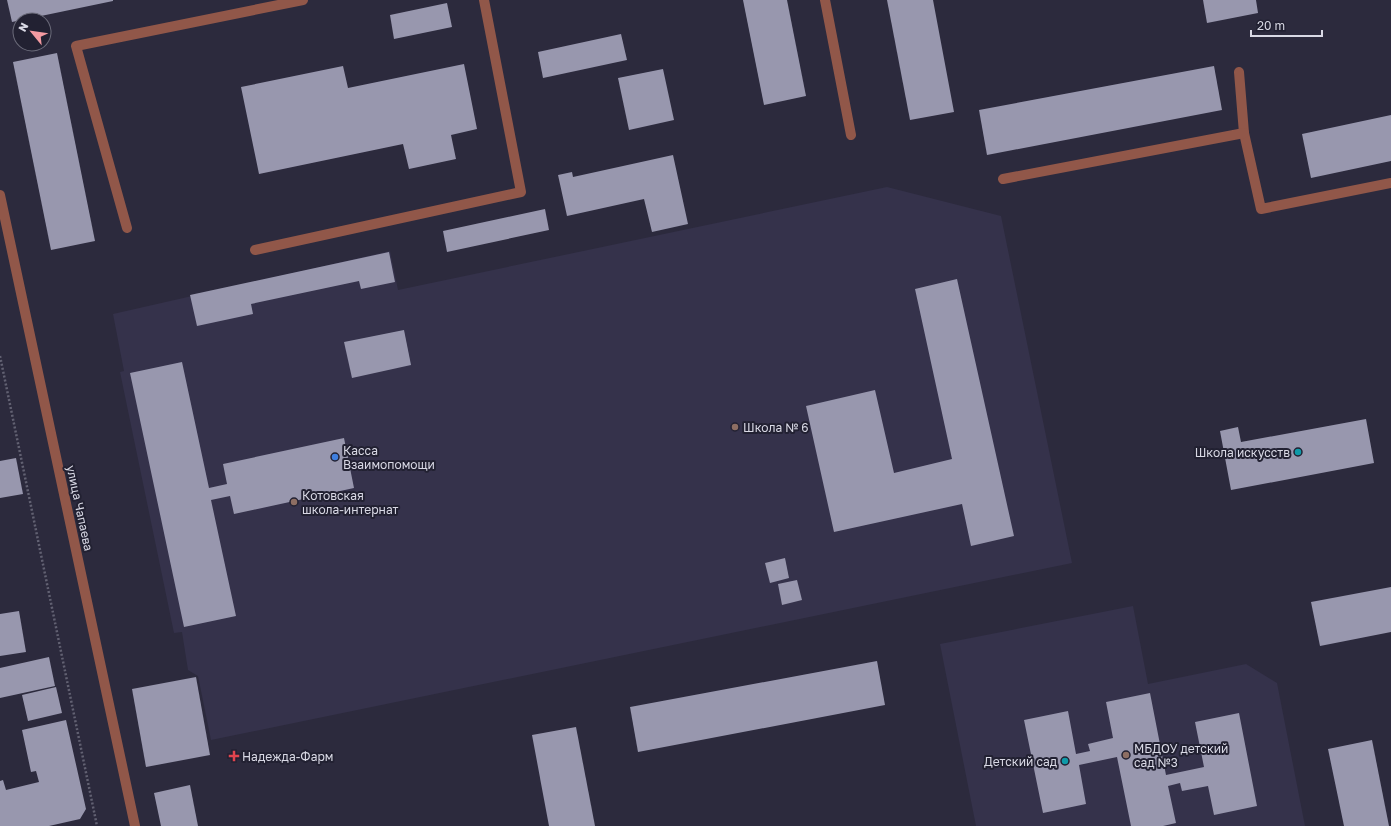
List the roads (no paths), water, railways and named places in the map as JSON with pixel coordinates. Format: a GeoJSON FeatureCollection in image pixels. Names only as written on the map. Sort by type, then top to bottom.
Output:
{"type":"FeatureCollection","features":[{"type":"Feature","properties":{"kind":"street"},"geometry":{"type":"LineString","coordinates":[[127,228],[76,46],[303,0]]}},
{"type":"Feature","properties":{"kind":"street"},"geometry":{"type":"LineString","coordinates":[[256,250],[521,192],[484,0]]}},
{"type":"Feature","properties":{"kind":"street"},"geometry":{"type":"LineString","coordinates":[[825,0],[851,136]]}},
{"type":"Feature","properties":{"kind":"street"},"geometry":{"type":"LineString","coordinates":[[1239,72],[1244,133],[1261,209],[1391,183]]}},
{"type":"Feature","properties":{"kind":"street"},"geometry":{"type":"LineString","coordinates":[[1003,179],[1244,133]]}},
{"type":"Feature","properties":{"kind":"street","name":"улица Чапаева"},"geometry":{"type":"LineString","coordinates":[[0,195],[135,826]]}},
{"type":"Feature","properties":{"kind":"place","name":"Школа № 6"},"geometry":{"type":"Point","coordinates":[735,427]}},
{"type":"Feature","properties":{"kind":"place","name":"Школа искусств"},"geometry":{"type":"Point","coordinates":[1298,452]}},
{"type":"Feature","properties":{"kind":"place","name":"Касса Взаимопомощи"},"geometry":{"type":"Point","coordinates":[335,457]}},
{"type":"Feature","properties":{"kind":"place","name":"Котовская школа-интернат"},"geometry":{"type":"Point","coordinates":[294,502]}},
{"type":"Feature","properties":{"kind":"place","name":"МБДОУ детский сад №3"},"geometry":{"type":"Point","coordinates":[1126,755]}},
{"type":"Feature","properties":{"kind":"place","name":"Надежда-Фарм"},"geometry":{"type":"Point","coordinates":[234,756]}},
{"type":"Feature","properties":{"kind":"place","name":"Детский сад"},"geometry":{"type":"Point","coordinates":[1065,761]}}]}
